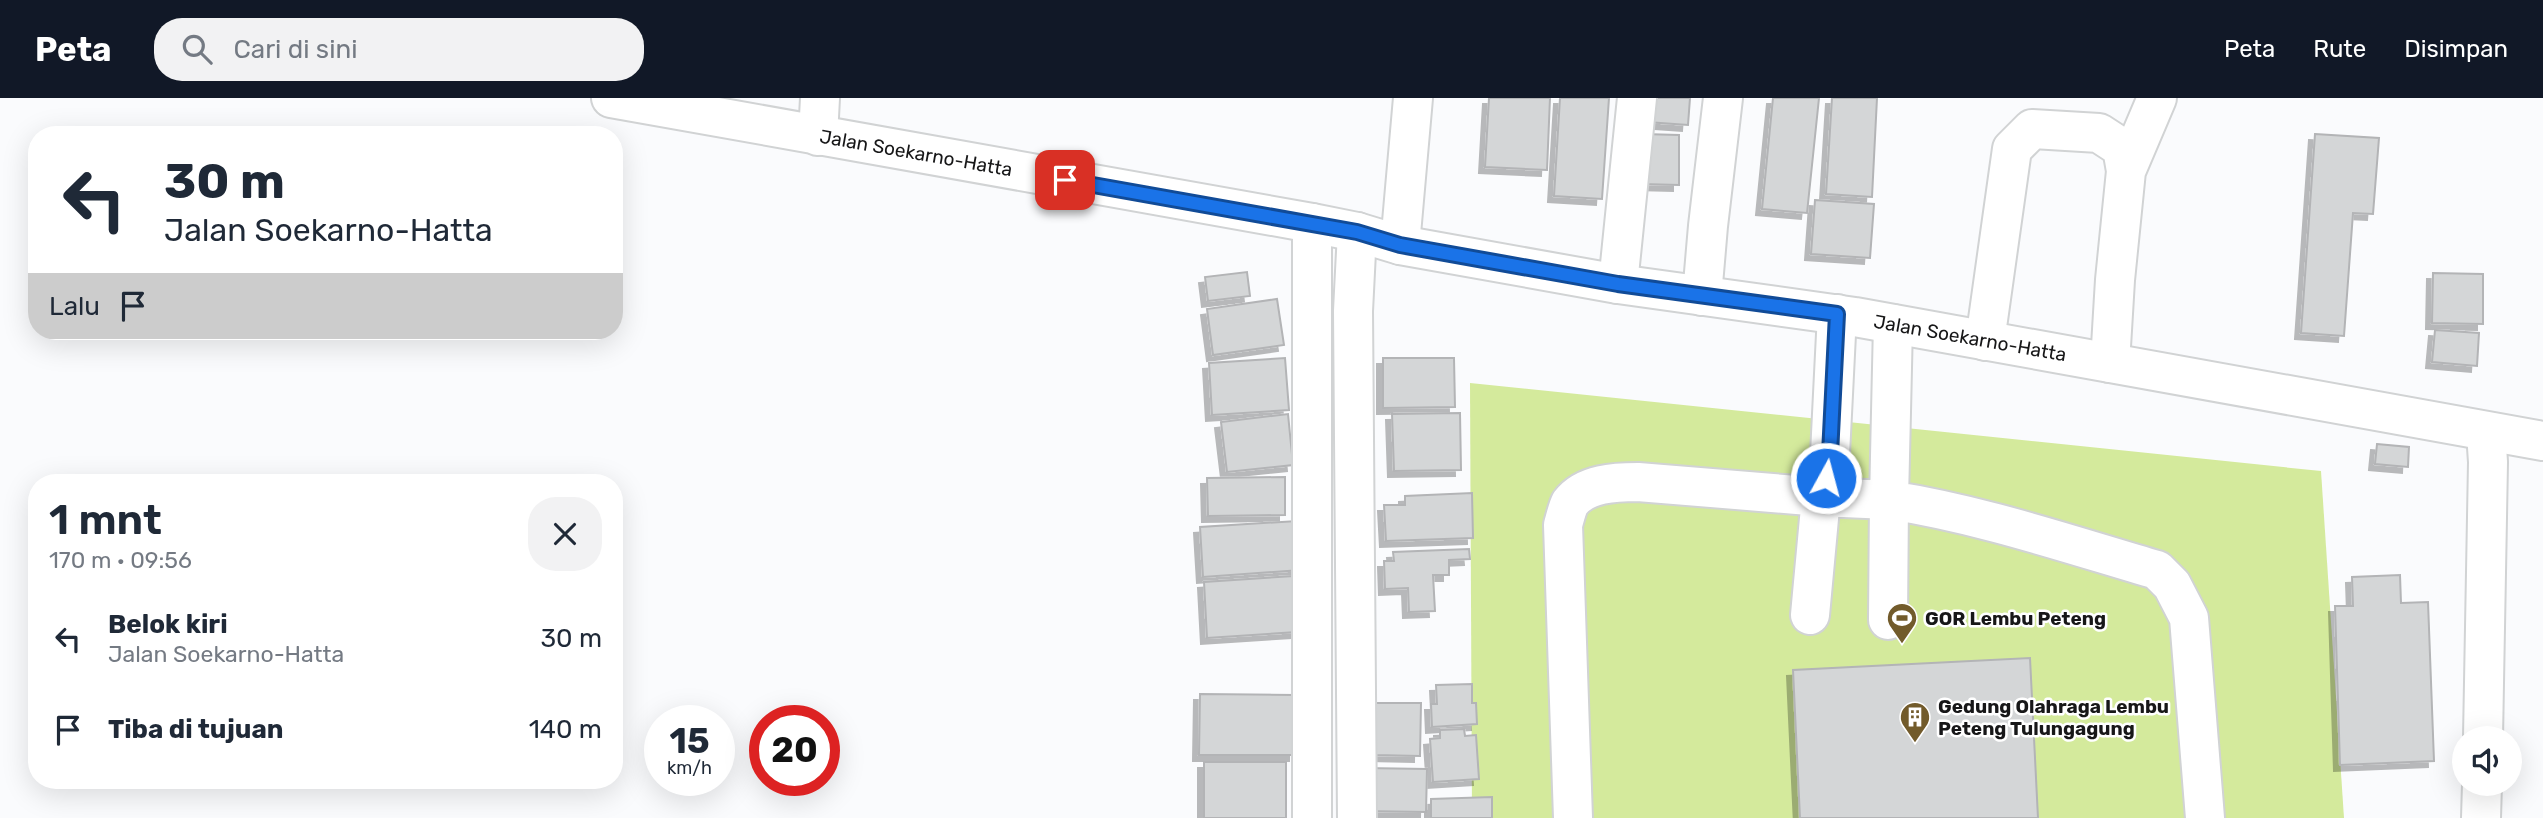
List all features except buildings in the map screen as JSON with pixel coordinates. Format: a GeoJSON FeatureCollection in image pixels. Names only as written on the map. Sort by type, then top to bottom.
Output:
{"type":"FeatureCollection","features":[{"type":"Feature","properties":{"kind":"main road","name":"Jalan Soekarno-Hatta"},"geometry":{"type":"LineString","coordinates":[[611,98],[1312,223],[1357,232],[1400,245],[1618,284],[1837,314],[2110,363],[2487,445],[2543,441]]}},
{"type":"Feature","properties":{"kind":"main road"},"geometry":{"type":"LineString","coordinates":[[818,136],[820,98]]}},
{"type":"Feature","properties":{"kind":"main road"},"geometry":{"type":"LineString","coordinates":[[1400,245],[1413,98]]}},
{"type":"Feature","properties":{"kind":"main road"},"geometry":{"type":"LineString","coordinates":[[1618,284],[1637,98]]}},
{"type":"Feature","properties":{"kind":"main road"},"geometry":{"type":"LineString","coordinates":[[1702,296],[1723,98]]}},
{"type":"Feature","properties":{"kind":"main road"},"geometry":{"type":"LineString","coordinates":[[2126,171],[2157,98]]}},
{"type":"Feature","properties":{"kind":"main road"},"geometry":{"type":"LineString","coordinates":[[1986,341],[2012,149],[2032,129],[2099,133],[2122,148],[2126,171],[2110,363]]}},
{"type":"Feature","properties":{"kind":"main road"},"geometry":{"type":"LineString","coordinates":[[1312,223],[1312,818]]}},
{"type":"Feature","properties":{"kind":"main road"},"geometry":{"type":"LineString","coordinates":[[1357,232],[1353,310],[1357,818]]}},
{"type":"Feature","properties":{"kind":"main road"},"geometry":{"type":"LineString","coordinates":[[1810,615],[1821,497],[1830,454],[1837,314]]}},
{"type":"Feature","properties":{"kind":"main road"},"geometry":{"type":"LineString","coordinates":[[1888,620],[1893,324]]}},
{"type":"Feature","properties":{"kind":"main road"},"geometry":{"type":"LineString","coordinates":[[2483,726],[2487,445]]}},
{"type":"Feature","properties":{"kind":"main road"},"geometry":{"type":"LineString","coordinates":[[1573,818],[1563,525],[1570,503],[1586,491],[1609,483],[1638,482],[1889,500],[1923,505],[2157,570],[2172,585],[2189,618],[2205,818]]}},
{"type":"Feature","properties":{"kind":"main road"},"geometry":{"type":"LineString","coordinates":[[1312,676],[1356,676]]}},
{"type":"Feature","properties":{"kind":"main road"},"geometry":{"type":"LineString","coordinates":[[2481,818],[2482,796]]}},
{"type":"Feature","properties":{"kind":"green space","name":"GOR Lembu Peteng"},"geometry":{"type":"Polygon","coordinates":[[[1470,383],[2321,471],[2344,818],[1472,818],[1470,383]]]}},
{"type":"Feature","properties":{"kind":"place","name":"GOR Lembu Peteng"},"geometry":{"type":"Point","coordinates":[1902,645]}},
{"type":"Feature","properties":{"kind":"place","name":"Gedung Olahraga Lembu Peteng Tulungagung"},"geometry":{"type":"Point","coordinates":[1915,744]}},
{"type":"Feature","properties":{"kind":"route"},"geometry":{"type":"LineString","coordinates":[[1065,180],[1357,232],[1400,245],[1618,284],[1837,314],[1830,454],[1826,478]]}}]}
